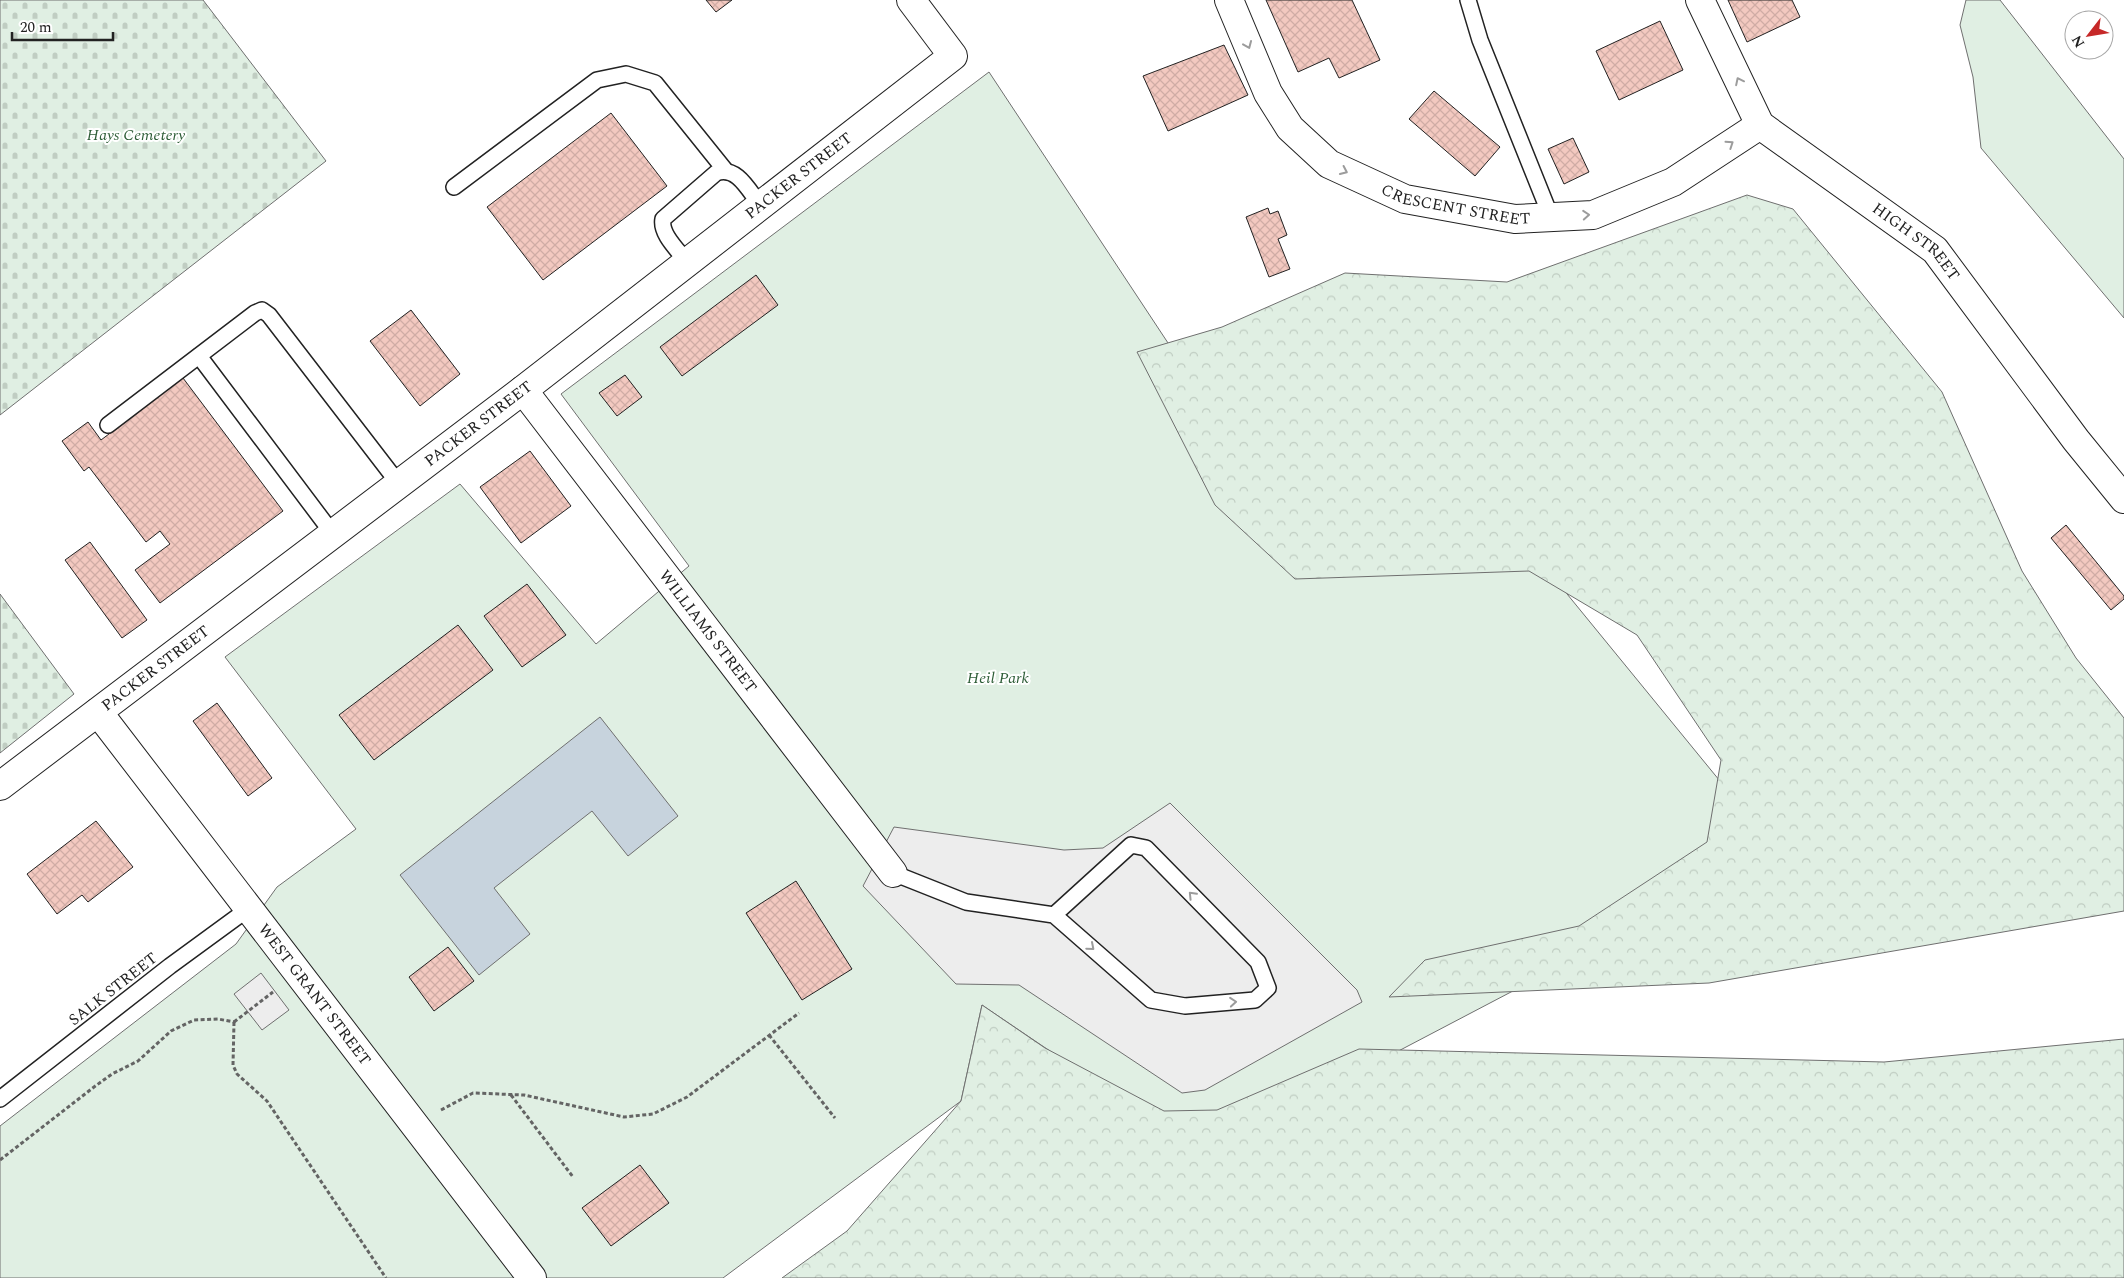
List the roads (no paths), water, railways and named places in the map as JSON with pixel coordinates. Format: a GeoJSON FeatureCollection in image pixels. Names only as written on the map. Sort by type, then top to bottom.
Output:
{"type":"FeatureCollection","features":[{"type":"Feature","properties":{"kind":"street","name":"PACKER STREET"},"geometry":{"type":"LineString","coordinates":[[0,786],[523,390],[953,56],[911,0]]}},
{"type":"Feature","properties":{"kind":"street","name":"CRESCENT STREET"},"geometry":{"type":"LineString","coordinates":[[1229,0],[1268,92],[1290,128],[1329,164],[1405,199],[1515,219],[1593,215],[1673,182],[1760,125]]}},
{"type":"Feature","properties":{"kind":"street","name":"HIGH STREET"},"geometry":{"type":"LineString","coordinates":[[1700,0],[1760,125],[1935,250],[2076,440],[2124,499]]}},
{"type":"Feature","properties":{"kind":"street","name":"WILLIAMS STREET"},"geometry":{"type":"LineString","coordinates":[[523,390],[892,873]]}},
{"type":"Feature","properties":{"kind":"street","name":"WEST GRANT STREET"},"geometry":{"type":"LineString","coordinates":[[98,712],[532,1278]]}},
{"type":"Feature","properties":{"kind":"lane"},"geometry":{"type":"LineString","coordinates":[[1468,0],[1480,40],[1550,217]]}},
{"type":"Feature","properties":{"kind":"lane"},"geometry":{"type":"LineString","coordinates":[[454,187],[597,80],[626,74],[655,83],[725,170],[734,173],[761,206]]}},
{"type":"Feature","properties":{"kind":"lane"},"geometry":{"type":"LineString","coordinates":[[688,262],[667,235],[662,226],[663,219],[716,173],[725,170]]}},
{"type":"Feature","properties":{"kind":"lane"},"geometry":{"type":"LineString","coordinates":[[108,424],[255,313],[262,310],[269,315],[399,484]]}},
{"type":"Feature","properties":{"kind":"lane"},"geometry":{"type":"LineString","coordinates":[[199,356],[333,534]]}},
{"type":"Feature","properties":{"kind":"lane"},"geometry":{"type":"LineString","coordinates":[[892,873],[966,902],[1054,915],[1151,1000],[1184,1006],[1255,1000],[1268,988],[1258,962],[1146,848],[1131,845],[1054,915]]}},
{"type":"Feature","properties":{"kind":"lane","name":"SALK STREET"},"geometry":{"type":"LineString","coordinates":[[0,1099],[170,966],[248,909]]}},
{"type":"Feature","properties":{"kind":"park label","name":"Hays Cemetery"},"geometry":{"type":"Point","coordinates":[136,135]}},
{"type":"Feature","properties":{"kind":"park label","name":"Heil Park"},"geometry":{"type":"Point","coordinates":[998,678]}}]}
